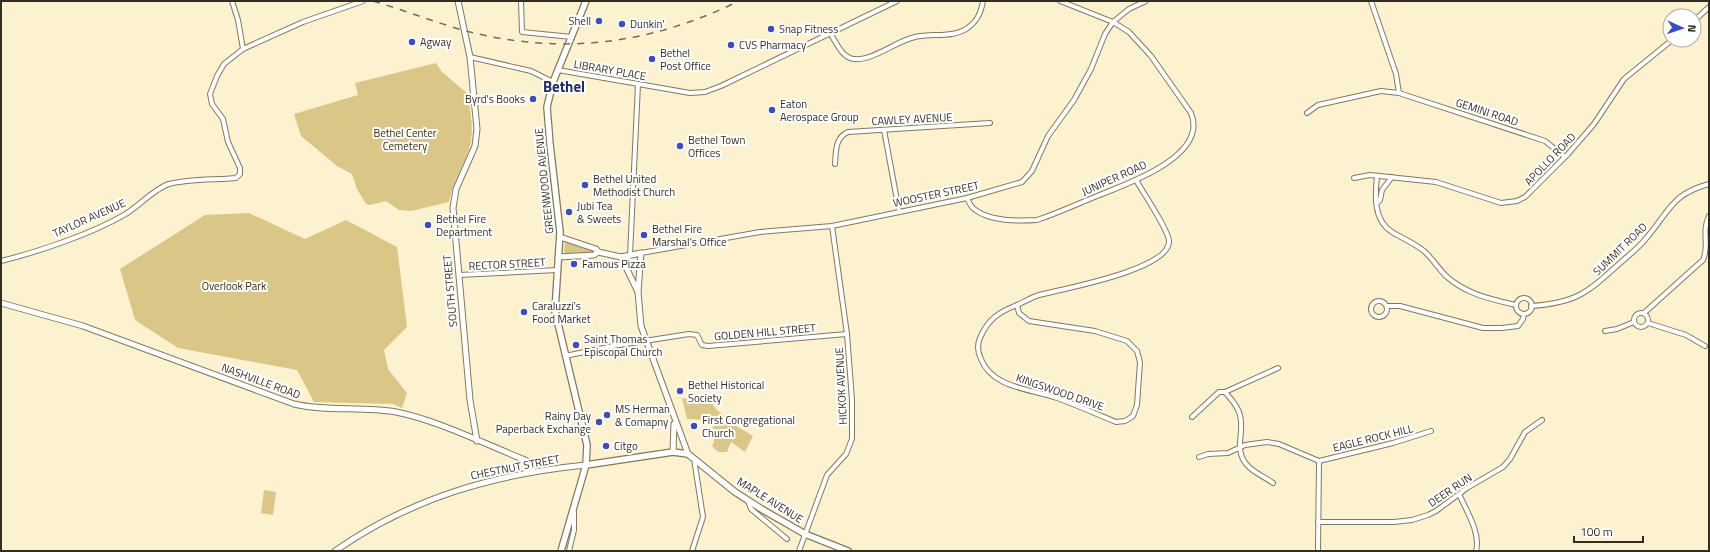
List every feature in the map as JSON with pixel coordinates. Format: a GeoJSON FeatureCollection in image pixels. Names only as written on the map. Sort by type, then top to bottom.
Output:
{"type":"FeatureCollection","features":[{"type":"Feature","properties":{"kind":"main road","name":"GREENWOOD AVENUE"},"geometry":{"type":"LineString","coordinates":[[561,551],[586,465],[587,445],[586,434],[565,356],[555,311],[560,236],[547,107],[553,82],[586,1]]}},
{"type":"Feature","properties":{"kind":"main road","name":"CHESTNUT STREET"},"geometry":{"type":"LineString","coordinates":[[586,465],[673,452],[688,454]]}},
{"type":"Feature","properties":{"kind":"main road","name":"MAPLE AVENUE"},"geometry":{"type":"LineString","coordinates":[[688,454],[748,501],[805,534],[848,551]]}},
{"type":"Feature","properties":{"kind":"street"},"geometry":{"type":"LineString","coordinates":[[232,1],[238,20],[243,49]]}},
{"type":"Feature","properties":{"kind":"street","name":"TAYLOR AVENUE"},"geometry":{"type":"LineString","coordinates":[[1,261],[27,255],[123,215],[145,201],[156,190],[169,184],[236,178],[240,174],[240,168],[228,142],[223,119],[212,104],[210,94],[217,76],[224,64],[243,49],[303,22],[363,1]]}},
{"type":"Feature","properties":{"kind":"street","name":"SOUTH STREET"},"geometry":{"type":"LineString","coordinates":[[458,1],[470,56],[477,129],[475,146],[456,189],[453,208],[470,400],[477,441]]}},
{"type":"Feature","properties":{"kind":"street"},"geometry":{"type":"LineString","coordinates":[[521,1],[522,32],[572,37]]}},
{"type":"Feature","properties":{"kind":"street"},"geometry":{"type":"LineString","coordinates":[[897,1],[830,33],[841,51],[848,58],[855,59],[865,57],[882,51],[902,41],[916,37],[953,33],[965,30],[977,21],[983,1]]}},
{"type":"Feature","properties":{"kind":"street"},"geometry":{"type":"LineString","coordinates":[[1060,1],[1113,22]]}},
{"type":"Feature","properties":{"kind":"street","name":"WOOSTER STREET"},"geometry":{"type":"LineString","coordinates":[[621,257],[760,232],[832,226],[967,198],[1014,185],[1027,178],[1032,171],[1038,154],[1048,136],[1074,100],[1090,69],[1105,34],[1113,22],[1129,9],[1146,1]]}},
{"type":"Feature","properties":{"kind":"street"},"geometry":{"type":"LineString","coordinates":[[1371,1],[1396,74],[1399,93]]}},
{"type":"Feature","properties":{"kind":"street","name":"JUNIPER ROAD"},"geometry":{"type":"LineString","coordinates":[[967,198],[974,209],[989,216],[1024,221],[1037,220],[1136,180],[1161,167],[1179,153],[1189,142],[1194,131],[1195,121],[1185,104],[1139,41],[1113,22]]}},
{"type":"Feature","properties":{"kind":"street","name":"LIBRARY PLACE"},"geometry":{"type":"LineString","coordinates":[[558,70],[690,93],[705,92],[721,86],[830,33]]}},
{"type":"Feature","properties":{"kind":"street","name":"APOLLO ROAD"},"geometry":{"type":"LineString","coordinates":[[1354,178],[1377,176],[1436,182],[1501,203],[1517,201],[1526,197],[1565,157],[1594,124],[1624,79],[1662,48]]}},
{"type":"Feature","properties":{"kind":"street"},"geometry":{"type":"LineString","coordinates":[[470,56],[531,70],[553,82]]}},
{"type":"Feature","properties":{"kind":"street"},"geometry":{"type":"LineString","coordinates":[[630,255],[638,84]]}},
{"type":"Feature","properties":{"kind":"street","name":"GEMINI ROAD"},"geometry":{"type":"LineString","coordinates":[[1307,113],[1318,105],[1381,91],[1399,93],[1545,141],[1565,157]]}},
{"type":"Feature","properties":{"kind":"street","name":"CAWLEY AVENUE"},"geometry":{"type":"LineString","coordinates":[[835,164],[836,149],[841,135],[848,132],[990,123]]}},
{"type":"Feature","properties":{"kind":"street"},"geometry":{"type":"LineString","coordinates":[[884,130],[900,212]]}},
{"type":"Feature","properties":{"kind":"street","name":"SUMMIT ROAD"},"geometry":{"type":"LineString","coordinates":[[1377,176],[1375,199],[1380,217],[1386,228],[1425,252],[1452,281],[1473,294],[1516,305],[1518,301],[1523,298],[1529,301],[1531,306],[1567,301],[1592,288],[1643,242],[1679,198],[1694,188],[1709,185]]}},
{"type":"Feature","properties":{"kind":"street"},"geometry":{"type":"LineString","coordinates":[[1377,203],[1380,200],[1382,190],[1392,177]]}},
{"type":"Feature","properties":{"kind":"street","name":"KINGSWOOD DRIVE"},"geometry":{"type":"LineString","coordinates":[[1017,305],[1019,313],[1029,321],[1095,331],[1128,341],[1137,351],[1140,362],[1137,405],[1133,416],[1125,421],[1116,422],[1057,398],[1023,389],[994,377],[983,365],[979,354],[978,342],[984,329],[998,313],[1038,296],[1140,268],[1166,251],[1170,242],[1166,232],[1136,180]]}},
{"type":"Feature","properties":{"kind":"street"},"geometry":{"type":"LineString","coordinates":[[1709,180],[1709,185]]}},
{"type":"Feature","properties":{"kind":"street"},"geometry":{"type":"LineString","coordinates":[[1644,314],[1654,303],[1700,263],[1705,256],[1707,247],[1704,229],[1708,219]]}},
{"type":"Feature","properties":{"kind":"street","name":"HICKOK AVENUE"},"geometry":{"type":"LineString","coordinates":[[799,551],[827,475],[846,454],[852,439],[852,400],[847,334],[832,226]]}},
{"type":"Feature","properties":{"kind":"street"},"geometry":{"type":"LineString","coordinates":[[560,236],[596,249],[598,252],[621,257],[638,292]]}},
{"type":"Feature","properties":{"kind":"street"},"geometry":{"type":"LineString","coordinates":[[558,257],[594,256],[598,252]]}},
{"type":"Feature","properties":{"kind":"street"},"geometry":{"type":"LineString","coordinates":[[641,253],[638,292],[641,326],[645,341],[688,454]]}},
{"type":"Feature","properties":{"kind":"street","name":"RECTOR STREET"},"geometry":{"type":"LineString","coordinates":[[458,275],[557,270]]}},
{"type":"Feature","properties":{"kind":"street"},"geometry":{"type":"LineString","coordinates":[[1387,306],[1387,312],[1384,316],[1376,317],[1372,313],[1371,308],[1376,302],[1383,302],[1387,306],[1400,306],[1488,328],[1518,326],[1524,319],[1524,314],[1530,310],[1531,306]]}},
{"type":"Feature","properties":{"kind":"street","name":"NASHVILLE ROAD"},"geometry":{"type":"LineString","coordinates":[[1,303],[83,326],[294,404],[318,408],[370,409],[395,412],[418,418],[528,461],[532,465],[533,472]]}},
{"type":"Feature","properties":{"kind":"street"},"geometry":{"type":"LineString","coordinates":[[1516,305],[1518,311],[1524,314]]}},
{"type":"Feature","properties":{"kind":"street"},"geometry":{"type":"LineString","coordinates":[[1605,331],[1617,329],[1634,322],[1636,316],[1640,313],[1648,316],[1648,323]]}},
{"type":"Feature","properties":{"kind":"street"},"geometry":{"type":"LineString","coordinates":[[1634,322],[1641,328],[1648,323]]}},
{"type":"Feature","properties":{"kind":"street"},"geometry":{"type":"LineString","coordinates":[[1648,323],[1686,335],[1705,346]]}},
{"type":"Feature","properties":{"kind":"street","name":"GOLDEN HILL STREET"},"geometry":{"type":"LineString","coordinates":[[645,341],[694,333],[700,337],[702,344],[708,346],[847,334]]}},
{"type":"Feature","properties":{"kind":"street"},"geometry":{"type":"LineString","coordinates":[[565,356],[645,341]]}},
{"type":"Feature","properties":{"kind":"street"},"geometry":{"type":"LineString","coordinates":[[1192,418],[1219,392],[1225,392],[1278,368]]}},
{"type":"Feature","properties":{"kind":"street"},"geometry":{"type":"LineString","coordinates":[[1225,392],[1237,407],[1240,416],[1240,454],[1248,466],[1273,483]]}},
{"type":"Feature","properties":{"kind":"street"},"geometry":{"type":"LineString","coordinates":[[673,452],[675,432],[674,419]]}},
{"type":"Feature","properties":{"kind":"street","name":"DEER RUN"},"geometry":{"type":"LineString","coordinates":[[1318,522],[1394,522],[1412,520],[1436,511],[1459,494],[1503,467],[1510,459],[1525,432],[1542,420]]}},
{"type":"Feature","properties":{"kind":"street","name":"EAGLE ROCK HILL"},"geometry":{"type":"LineString","coordinates":[[1318,461],[1393,444],[1431,431]]}},
{"type":"Feature","properties":{"kind":"street"},"geometry":{"type":"LineString","coordinates":[[1199,457],[1208,454],[1228,453],[1239,447],[1267,442],[1279,444],[1318,461],[1318,551]]}},
{"type":"Feature","properties":{"kind":"street"},"geometry":{"type":"LineString","coordinates":[[692,551],[703,517],[694,459]]}},
{"type":"Feature","properties":{"kind":"street","name":"CHESTNUT STREET"},"geometry":{"type":"LineString","coordinates":[[335,551],[371,527],[400,512],[474,484],[533,472],[586,465]]}},
{"type":"Feature","properties":{"kind":"street"},"geometry":{"type":"LineString","coordinates":[[1459,494],[1478,539],[1476,551]]}},
{"type":"Feature","properties":{"kind":"street"},"geometry":{"type":"LineString","coordinates":[[748,501],[752,509],[787,540]]}},
{"type":"Feature","properties":{"kind":"street"},"geometry":{"type":"LineString","coordinates":[[568,551],[574,530],[574,508]]}},
{"type":"Feature","properties":{"kind":"green space","name":"Bethel Center Cemetery"},"geometry":{"type":"Polygon","coordinates":[[[436,63],[442,72],[468,94],[472,122],[472,136],[467,156],[450,195],[449,202],[411,211],[399,210],[386,201],[370,205],[366,204],[357,189],[352,174],[337,166],[301,136],[294,114],[358,95],[355,83],[436,63]]]}},
{"type":"Feature","properties":{"kind":"green space","name":"Overlook Park"},"geometry":{"type":"Polygon","coordinates":[[[249,213],[305,239],[346,220],[397,247],[407,327],[384,350],[388,369],[407,393],[402,408],[393,404],[314,402],[297,370],[178,348],[135,320],[120,269],[205,215],[249,213]]]}},
{"type":"Feature","properties":{"kind":"green space"},"geometry":{"type":"Polygon","coordinates":[[[565,240],[594,250],[593,254],[566,254],[564,252],[565,240]]]}},
{"type":"Feature","properties":{"kind":"green space"},"geometry":{"type":"Polygon","coordinates":[[[699,397],[708,398],[716,409],[733,424],[753,436],[745,452],[731,442],[727,452],[718,452],[712,446],[714,442],[713,426],[703,420],[687,419],[682,398],[693,400],[699,397]]]}},
{"type":"Feature","properties":{"kind":"green space"},"geometry":{"type":"Polygon","coordinates":[[[264,490],[276,492],[273,515],[261,513],[264,490]]]}},
{"type":"Feature","properties":{"kind":"railway"},"geometry":{"type":"LineString","coordinates":[[373,1],[462,30],[498,38],[534,43],[569,44],[604,42],[672,28],[705,16],[739,1]]}},
{"type":"Feature","properties":{"kind":"place","name":"Shell"},"geometry":{"type":"Point","coordinates":[599,21]}},
{"type":"Feature","properties":{"kind":"place","name":"Dunkin'"},"geometry":{"type":"Point","coordinates":[622,24]}},
{"type":"Feature","properties":{"kind":"place","name":"Snap Fitness"},"geometry":{"type":"Point","coordinates":[771,29]}},
{"type":"Feature","properties":{"kind":"place","name":"Agway"},"geometry":{"type":"Point","coordinates":[412,42]}},
{"type":"Feature","properties":{"kind":"place","name":"CVS Pharmacy"},"geometry":{"type":"Point","coordinates":[731,45]}},
{"type":"Feature","properties":{"kind":"place","name":"Bethel Post Office"},"geometry":{"type":"Point","coordinates":[652,59]}},
{"type":"Feature","properties":{"kind":"place","name":"Byrd's Books"},"geometry":{"type":"Point","coordinates":[533,99]}},
{"type":"Feature","properties":{"kind":"place","name":"Eaton Aerospace Group"},"geometry":{"type":"Point","coordinates":[772,110]}},
{"type":"Feature","properties":{"kind":"place","name":"Bethel Town Offices"},"geometry":{"type":"Point","coordinates":[680,146]}},
{"type":"Feature","properties":{"kind":"place","name":"Bethel United Methodist Church"},"geometry":{"type":"Point","coordinates":[585,185]}},
{"type":"Feature","properties":{"kind":"place","name":"Jubi Tea & Sweets"},"geometry":{"type":"Point","coordinates":[569,212]}},
{"type":"Feature","properties":{"kind":"place","name":"Bethel Fire Department"},"geometry":{"type":"Point","coordinates":[428,225]}},
{"type":"Feature","properties":{"kind":"place","name":"Bethel Fire Marshal's Office"},"geometry":{"type":"Point","coordinates":[644,235]}},
{"type":"Feature","properties":{"kind":"place","name":"Famous Pizza"},"geometry":{"type":"Point","coordinates":[574,264]}},
{"type":"Feature","properties":{"kind":"place","name":"Caraluzzi's Food Market"},"geometry":{"type":"Point","coordinates":[524,312]}},
{"type":"Feature","properties":{"kind":"place","name":"Saint Thomas Episcopal Church"},"geometry":{"type":"Point","coordinates":[576,345]}},
{"type":"Feature","properties":{"kind":"place","name":"Bethel Historical Society"},"geometry":{"type":"Point","coordinates":[680,391]}},
{"type":"Feature","properties":{"kind":"place","name":"MS Herman & Comapny"},"geometry":{"type":"Point","coordinates":[607,415]}},
{"type":"Feature","properties":{"kind":"place","name":"Rainy Day Paperback Exchange"},"geometry":{"type":"Point","coordinates":[599,422]}},
{"type":"Feature","properties":{"kind":"place","name":"First Congregational Church"},"geometry":{"type":"Point","coordinates":[694,426]}},
{"type":"Feature","properties":{"kind":"place","name":"Citgo"},"geometry":{"type":"Point","coordinates":[606,446]}},
{"type":"Feature","properties":{"kind":"district","name":"Bethel"},"geometry":{"type":"Point","coordinates":[564,86]}}]}
